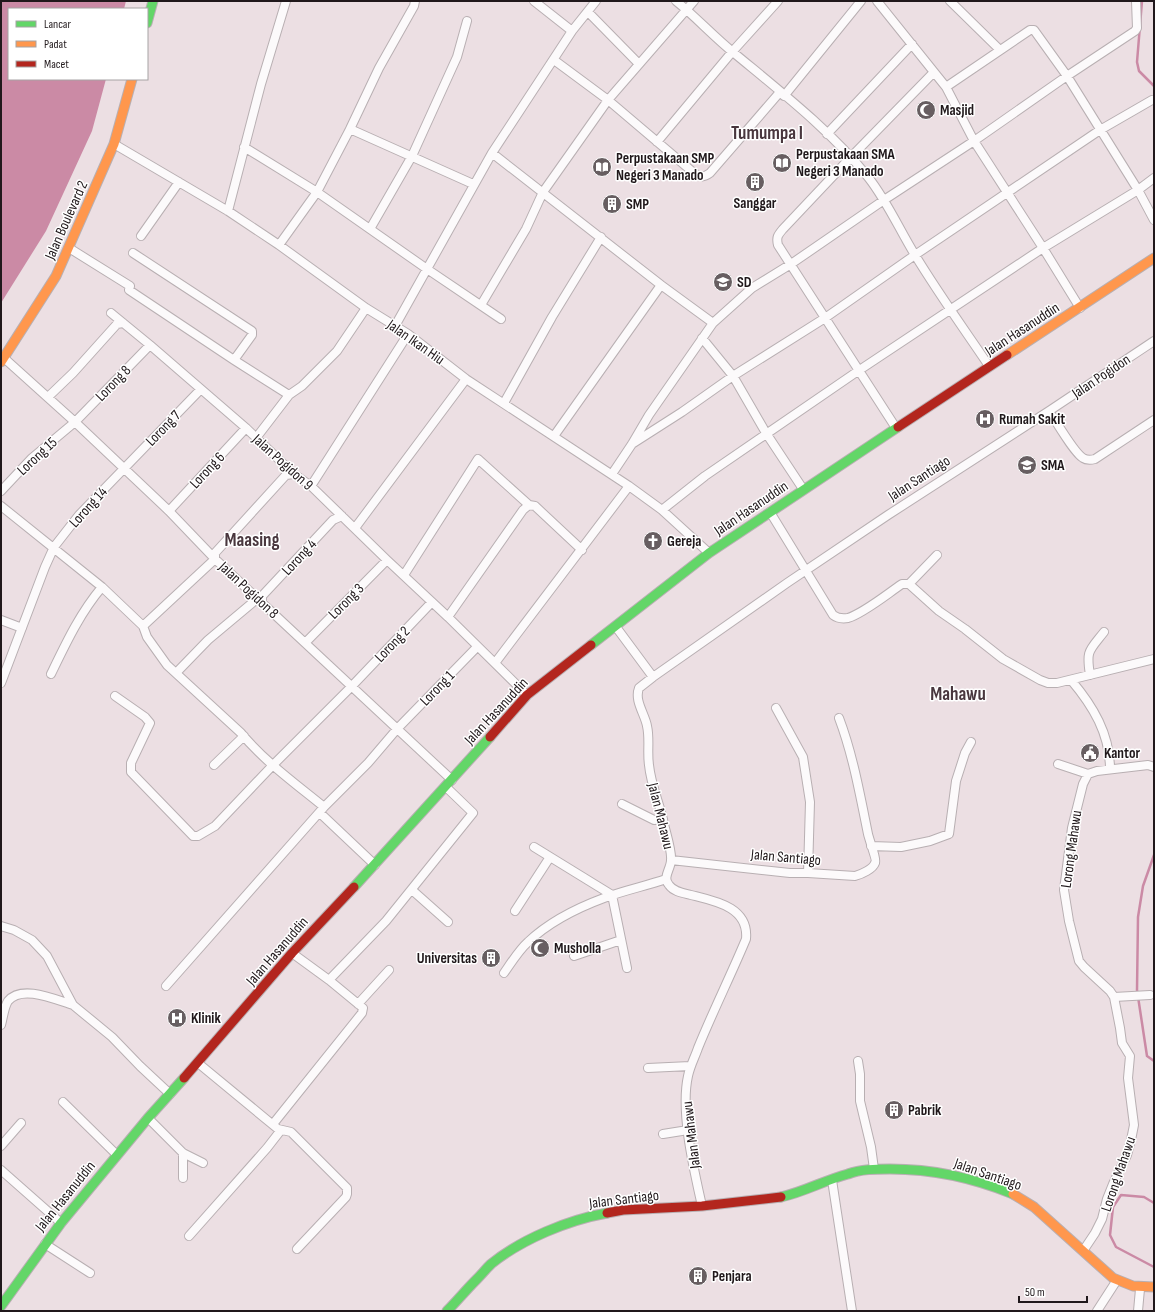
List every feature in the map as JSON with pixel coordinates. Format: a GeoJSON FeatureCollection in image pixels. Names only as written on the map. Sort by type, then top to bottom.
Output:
{"type":"FeatureCollection","features":[{"type":"Feature","properties":{"kind":"main road"},"geometry":{"type":"LineString","coordinates":[[148,19],[153,1]]}},
{"type":"Feature","properties":{"kind":"main road","name":"Jalan Boulevard 2"},"geometry":{"type":"LineString","coordinates":[[2,360],[56,276],[114,144],[132,80]]}},
{"type":"Feature","properties":{"kind":"main road","name":"Jalan Hasanuddin"},"geometry":{"type":"LineString","coordinates":[[1,1306],[60,1224],[148,1118],[198,1063],[292,953],[375,865],[527,695],[710,553],[803,489],[1154,258]]}},
{"type":"Feature","properties":{"kind":"main road","name":"Jalan Santiago"},"geometry":{"type":"LineString","coordinates":[[448,1311],[490,1265],[510,1251],[530,1240],[566,1224],[594,1215],[623,1210],[702,1206],[779,1198],[792,1195],[849,1173],[874,1169],[908,1169],[945,1173],[985,1184],[1012,1194],[1034,1207],[1113,1278],[1127,1285],[1140,1288],[1154,1287]]}},
{"type":"Feature","properties":{"kind":"street"},"geometry":{"type":"LineString","coordinates":[[228,211],[244,147],[286,1]]}},
{"type":"Feature","properties":{"kind":"street"},"geometry":{"type":"LineString","coordinates":[[279,245],[317,192],[350,129],[379,68],[414,6],[415,1]]}},
{"type":"Feature","properties":{"kind":"street"},"geometry":{"type":"LineString","coordinates":[[534,1],[572,31]]}},
{"type":"Feature","properties":{"kind":"street"},"geometry":{"type":"LineString","coordinates":[[395,326],[492,153],[572,31],[596,1]]}},
{"type":"Feature","properties":{"kind":"street"},"geometry":{"type":"LineString","coordinates":[[676,1],[851,157],[869,178],[884,200],[915,255],[989,366]]}},
{"type":"Feature","properties":{"kind":"street"},"geometry":{"type":"LineString","coordinates":[[481,305],[526,229],[544,192],[608,100],[694,1]]}},
{"type":"Feature","properties":{"kind":"street"},"geometry":{"type":"LineString","coordinates":[[657,142],[732,52],[778,1]]}},
{"type":"Feature","properties":{"kind":"street"},"geometry":{"type":"LineString","coordinates":[[554,60],[608,100],[694,173],[701,177],[705,177],[782,94],[861,1]]}},
{"type":"Feature","properties":{"kind":"street"},"geometry":{"type":"LineString","coordinates":[[877,1],[946,87],[974,141],[1080,308]]}},
{"type":"Feature","properties":{"kind":"street"},"geometry":{"type":"LineString","coordinates":[[950,1],[1000,50]]}},
{"type":"Feature","properties":{"kind":"street"},"geometry":{"type":"LineString","coordinates":[[612,474],[649,415],[713,323],[752,288],[791,264],[1136,30],[1136,1]]}},
{"type":"Feature","properties":{"kind":"street"},"geometry":{"type":"LineString","coordinates":[[588,12],[639,64]]}},
{"type":"Feature","properties":{"kind":"street"},"geometry":{"type":"LineString","coordinates":[[370,229],[412,156],[457,57],[467,21]]}},
{"type":"Feature","properties":{"kind":"street"},"geometry":{"type":"LineString","coordinates":[[946,87],[1030,30],[1034,30],[1067,76],[1138,190],[1154,220]]}},
{"type":"Feature","properties":{"kind":"street"},"geometry":{"type":"LineString","coordinates":[[827,134],[912,44]]}},
{"type":"Feature","properties":{"kind":"street"},"geometry":{"type":"LineString","coordinates":[[896,428],[824,318],[778,244],[777,236],[934,72]]}},
{"type":"Feature","properties":{"kind":"street"},"geometry":{"type":"LineString","coordinates":[[632,444],[682,412],[733,376],[824,318],[1100,130],[1152,100]]}},
{"type":"Feature","properties":{"kind":"street"},"geometry":{"type":"LineString","coordinates":[[350,129],[474,184]]}},
{"type":"Feature","properties":{"kind":"street","name":"Jalan Ikan Hiu"},"geometry":{"type":"LineString","coordinates":[[114,144],[228,211],[279,245],[366,308],[408,334],[466,379],[629,486],[662,510],[710,553]]}},
{"type":"Feature","properties":{"kind":"street"},"geometry":{"type":"LineString","coordinates":[[244,147],[317,192],[501,319]]}},
{"type":"Feature","properties":{"kind":"street"},"geometry":{"type":"LineString","coordinates":[[492,153],[544,192],[661,285],[713,323]]}},
{"type":"Feature","properties":{"kind":"street"},"geometry":{"type":"LineString","coordinates":[[662,510],[705,476],[858,370],[1043,248],[1138,190],[1154,178]]}},
{"type":"Feature","properties":{"kind":"street"},"geometry":{"type":"LineString","coordinates":[[141,236],[179,182]]}},
{"type":"Feature","properties":{"kind":"street"},"geometry":{"type":"LineString","coordinates":[[504,403],[552,317],[601,237]]}},
{"type":"Feature","properties":{"kind":"street"},"geometry":{"type":"LineString","coordinates":[[68,248],[129,286],[129,290],[234,360],[290,394]]}},
{"type":"Feature","properties":{"kind":"street"},"geometry":{"type":"LineString","coordinates":[[133,253],[252,331],[252,335],[234,360]]}},
{"type":"Feature","properties":{"kind":"street"},"geometry":{"type":"LineString","coordinates":[[554,436],[661,285]]}},
{"type":"Feature","properties":{"kind":"street"},"geometry":{"type":"LineString","coordinates":[[256,438],[290,394],[302,386],[337,351],[366,308]]}},
{"type":"Feature","properties":{"kind":"street","name":"Jalan Pogidon 9"},"geometry":{"type":"LineString","coordinates":[[111,313],[246,428],[294,474],[311,486],[527,695]]}},
{"type":"Feature","properties":{"kind":"street"},"geometry":{"type":"LineString","coordinates":[[48,397],[73,373],[117,324],[123,323]]}},
{"type":"Feature","properties":{"kind":"street"},"geometry":{"type":"LineString","coordinates":[[311,486],[408,334]]}},
{"type":"Feature","properties":{"kind":"street"},"geometry":{"type":"LineString","coordinates":[[702,338],[733,376],[766,433],[803,489]]}},
{"type":"Feature","properties":{"kind":"street","name":"Jalan Pogidon"},"geometry":{"type":"LineString","coordinates":[[1049,411],[1154,341]]}},
{"type":"Feature","properties":{"kind":"street","name":"Lorong 8"},"geometry":{"type":"LineString","coordinates":[[75,422],[150,345]]}},
{"type":"Feature","properties":{"kind":"street","name":"Jalan Pogidon 8"},"geometry":{"type":"LineString","coordinates":[[2,360],[48,397],[75,422],[169,511],[215,559],[306,642],[397,729],[449,783],[473,813],[412,890]]}},
{"type":"Feature","properties":{"kind":"street"},"geometry":{"type":"LineString","coordinates":[[355,528],[466,379]]}},
{"type":"Feature","properties":{"kind":"street","name":"Lorong 7"},"geometry":{"type":"LineString","coordinates":[[124,468],[201,389]]}},
{"type":"Feature","properties":{"kind":"street"},"geometry":{"type":"LineString","coordinates":[[1049,411],[1077,453],[1084,459],[1088,460],[1095,459],[1154,420]]}},
{"type":"Feature","properties":{"kind":"street","name":"Jalan Santiago"},"geometry":{"type":"LineString","coordinates":[[806,570],[1049,411]]}},
{"type":"Feature","properties":{"kind":"street","name":"Lorong 15"},"geometry":{"type":"LineString","coordinates":[[1,492],[32,458],[75,422]]}},
{"type":"Feature","properties":{"kind":"street","name":"Lorong 6"},"geometry":{"type":"LineString","coordinates":[[169,511],[246,428]]}},
{"type":"Feature","properties":{"kind":"street"},"geometry":{"type":"LineString","coordinates":[[404,575],[478,459],[529,505],[535,506],[582,550]]}},
{"type":"Feature","properties":{"kind":"street","name":"Lorong 14"},"geometry":{"type":"LineString","coordinates":[[2,683],[45,567],[54,547],[79,515],[124,468]]}},
{"type":"Feature","properties":{"kind":"street"},"geometry":{"type":"LineString","coordinates":[[143,626],[215,559],[215,553],[286,475],[294,474]]}},
{"type":"Feature","properties":{"kind":"street"},"geometry":{"type":"LineString","coordinates":[[495,663],[629,486]]}},
{"type":"Feature","properties":{"kind":"street"},"geometry":{"type":"LineString","coordinates":[[448,617],[523,510],[529,505]]}},
{"type":"Feature","properties":{"kind":"street"},"geometry":{"type":"LineString","coordinates":[[1,506],[102,587],[143,626],[147,637],[167,665],[322,810],[375,865]]}},
{"type":"Feature","properties":{"kind":"street"},"geometry":{"type":"LineString","coordinates":[[770,512],[833,615],[840,618],[848,618],[865,609],[902,584],[909,584],[939,611],[1003,659],[1044,682],[1057,683],[1154,659]]}},
{"type":"Feature","properties":{"kind":"street","name":"Lorong 4"},"geometry":{"type":"LineString","coordinates":[[176,673],[208,640],[260,600],[262,596],[333,520],[342,516]]}},
{"type":"Feature","properties":{"kind":"street"},"geometry":{"type":"LineString","coordinates":[[909,584],[937,555]]}},
{"type":"Feature","properties":{"kind":"street","name":"Lorong 3"},"geometry":{"type":"LineString","coordinates":[[306,642],[387,560]]}},
{"type":"Feature","properties":{"kind":"street","name":"Jalan Mahawu"},"geometry":{"type":"LineString","coordinates":[[702,1206],[688,1130],[686,1095],[687,1078],[690,1066],[705,1029],[736,963],[747,933],[744,922],[734,910],[712,900],[675,890],[670,887],[666,878],[671,860],[663,819],[650,772],[647,726],[637,695],[638,688],[806,570]]}},
{"type":"Feature","properties":{"kind":"street"},"geometry":{"type":"LineString","coordinates":[[51,674],[68,638],[83,612],[102,587]]}},
{"type":"Feature","properties":{"kind":"street","name":"Lorong 2"},"geometry":{"type":"LineString","coordinates":[[115,696],[145,717],[150,723],[131,763],[131,772],[194,837],[198,836],[215,826],[432,602]]}},
{"type":"Feature","properties":{"kind":"street"},"geometry":{"type":"LineString","coordinates":[[1,620],[22,628]]}},
{"type":"Feature","properties":{"kind":"street"},"geometry":{"type":"LineString","coordinates":[[616,627],[653,677]]}},
{"type":"Feature","properties":{"kind":"street"},"geometry":{"type":"LineString","coordinates":[[1090,675],[1088,655],[1090,650],[1104,632]]}},
{"type":"Feature","properties":{"kind":"street","name":"Lorong 1"},"geometry":{"type":"LineString","coordinates":[[166,986],[322,810],[368,763],[397,729],[477,647]]}},
{"type":"Feature","properties":{"kind":"street"},"geometry":{"type":"LineString","coordinates":[[1071,680],[1089,704],[1104,732],[1108,747],[1110,769]]}},
{"type":"Feature","properties":{"kind":"street"},"geometry":{"type":"LineString","coordinates":[[776,708],[803,758],[810,802],[808,873]]}},
{"type":"Feature","properties":{"kind":"street","name":"Jalan Santiago"},"geometry":{"type":"LineString","coordinates":[[671,860],[790,873],[856,876],[862,874],[876,863],[876,859],[870,846],[858,784],[845,733],[839,718]]}},
{"type":"Feature","properties":{"kind":"street"},"geometry":{"type":"LineString","coordinates":[[214,765],[244,736]]}},
{"type":"Feature","properties":{"kind":"street"},"geometry":{"type":"LineString","coordinates":[[870,846],[901,847],[930,841],[949,834],[956,780],[971,742]]}},
{"type":"Feature","properties":{"kind":"street"},"geometry":{"type":"LineString","coordinates":[[1058,764],[1088,774],[1110,769],[1154,766]]}},
{"type":"Feature","properties":{"kind":"street","name":"Lorong Mahawu"},"geometry":{"type":"LineString","coordinates":[[1083,1251],[1096,1233],[1102,1219],[1107,1199],[1127,1155],[1132,1140],[1134,1125],[1128,1078],[1130,1056],[1122,1044],[1114,998],[1110,991],[1079,961],[1069,921],[1064,890],[1072,828],[1083,784],[1088,774]]}},
{"type":"Feature","properties":{"kind":"street"},"geometry":{"type":"LineString","coordinates":[[622,804],[654,820],[663,819]]}},
{"type":"Feature","properties":{"kind":"street"},"geometry":{"type":"LineString","coordinates":[[534,846],[612,895],[627,968]]}},
{"type":"Feature","properties":{"kind":"street"},"geometry":{"type":"LineString","coordinates":[[515,910],[550,857]]}},
{"type":"Feature","properties":{"kind":"street"},"geometry":{"type":"LineString","coordinates":[[504,973],[527,942],[552,923],[588,904],[612,895],[648,886],[666,878]]}},
{"type":"Feature","properties":{"kind":"street"},"geometry":{"type":"LineString","coordinates":[[329,980],[386,920],[412,890],[448,922]]}},
{"type":"Feature","properties":{"kind":"street"},"geometry":{"type":"LineString","coordinates":[[1,926],[14,930],[32,940],[47,956],[73,1005]]}},
{"type":"Feature","properties":{"kind":"street"},"geometry":{"type":"LineString","coordinates":[[574,956],[621,940]]}},
{"type":"Feature","properties":{"kind":"street"},"geometry":{"type":"LineString","coordinates":[[273,1124],[363,1011],[358,1004],[329,980],[292,953]]}},
{"type":"Feature","properties":{"kind":"street"},"geometry":{"type":"LineString","coordinates":[[358,1004],[389,970]]}},
{"type":"Feature","properties":{"kind":"street"},"geometry":{"type":"LineString","coordinates":[[1,1025],[8,1001],[17,995],[35,993],[73,1005],[112,1036],[140,1066],[170,1094]]}},
{"type":"Feature","properties":{"kind":"street"},"geometry":{"type":"LineString","coordinates":[[1114,998],[1147,996]]}},
{"type":"Feature","properties":{"kind":"street"},"geometry":{"type":"LineString","coordinates":[[858,1061],[860,1074],[860,1101],[871,1147],[874,1169]]}},
{"type":"Feature","properties":{"kind":"street"},"geometry":{"type":"LineString","coordinates":[[198,1063],[281,1130],[291,1132],[331,1171],[348,1191],[346,1197],[297,1249]]}},
{"type":"Feature","properties":{"kind":"street"},"geometry":{"type":"LineString","coordinates":[[648,1068],[690,1066]]}},
{"type":"Feature","properties":{"kind":"street"},"geometry":{"type":"LineString","coordinates":[[62,1102],[117,1155]]}},
{"type":"Feature","properties":{"kind":"street"},"geometry":{"type":"LineString","coordinates":[[148,1118],[183,1153],[204,1163]]}},
{"type":"Feature","properties":{"kind":"street"},"geometry":{"type":"LineString","coordinates":[[1,1146],[21,1123]]}},
{"type":"Feature","properties":{"kind":"street"},"geometry":{"type":"LineString","coordinates":[[188,1236],[267,1148],[281,1130]]}},
{"type":"Feature","properties":{"kind":"street"},"geometry":{"type":"LineString","coordinates":[[663,1134],[688,1130]]}},
{"type":"Feature","properties":{"kind":"street"},"geometry":{"type":"LineString","coordinates":[[183,1153],[183,1178]]}},
{"type":"Feature","properties":{"kind":"street"},"geometry":{"type":"LineString","coordinates":[[1,1170],[60,1224]]}},
{"type":"Feature","properties":{"kind":"street"},"geometry":{"type":"LineString","coordinates":[[832,1180],[852,1311]]}},
{"type":"Feature","properties":{"kind":"street"},"geometry":{"type":"LineString","coordinates":[[45,1244],[90,1273]]}},
{"type":"Feature","properties":{"kind":"street"},"geometry":{"type":"LineString","coordinates":[[1097,1311],[1117,1280]]}},
{"type":"Feature","properties":{"kind":"street"},"geometry":{"type":"LineString","coordinates":[[1138,1311],[1140,1288]]}},
{"type":"Feature","properties":{"kind":"shaded area"},"geometry":{"type":"Polygon","coordinates":[[[1,1],[126,1],[124,8],[8,8],[8,80],[106,80],[92,131],[46,231],[1,303],[1,1]]]}},
{"type":"Feature","properties":{"kind":"waterway"},"geometry":{"type":"LineString","coordinates":[[1142,1],[1137,62],[1139,71],[1154,86]]}},
{"type":"Feature","properties":{"kind":"waterway"},"geometry":{"type":"LineString","coordinates":[[1154,855],[1143,886],[1138,917],[1137,990],[1147,1056],[1154,1061]]}},
{"type":"Feature","properties":{"kind":"waterway"},"geometry":{"type":"LineString","coordinates":[[1154,1203],[1144,1197],[1121,1195],[1113,1207],[1110,1235],[1116,1247],[1154,1267]]}},
{"type":"Feature","properties":{"kind":"traffic: fast"},"geometry":{"type":"LineString","coordinates":[[148,19],[153,1]]}},
{"type":"Feature","properties":{"kind":"traffic: fast"},"geometry":{"type":"LineString","coordinates":[[591,645],[709,553],[898,427]]}},
{"type":"Feature","properties":{"kind":"traffic: fast"},"geometry":{"type":"LineString","coordinates":[[354,887],[490,737]]}},
{"type":"Feature","properties":{"kind":"traffic: fast"},"geometry":{"type":"LineString","coordinates":[[1,1306],[61,1223],[148,1118],[184,1078]]}},
{"type":"Feature","properties":{"kind":"traffic: fast"},"geometry":{"type":"LineString","coordinates":[[781,1197],[853,1172],[879,1169],[906,1169],[938,1173],[983,1183],[1013,1194]]}},
{"type":"Feature","properties":{"kind":"traffic: fast"},"geometry":{"type":"LineString","coordinates":[[447,1311],[491,1264],[517,1246],[546,1232],[577,1220],[607,1213]]}},
{"type":"Feature","properties":{"kind":"traffic: slow"},"geometry":{"type":"LineString","coordinates":[[1,362],[56,276],[114,144],[132,80]]}},
{"type":"Feature","properties":{"kind":"traffic: slow"},"geometry":{"type":"LineString","coordinates":[[1007,355],[1154,258]]}},
{"type":"Feature","properties":{"kind":"traffic: slow"},"geometry":{"type":"LineString","coordinates":[[1013,1194],[1034,1207],[1113,1278],[1133,1286],[1154,1287]]}},
{"type":"Feature","properties":{"kind":"traffic: jam"},"geometry":{"type":"LineString","coordinates":[[898,427],[1007,355]]}},
{"type":"Feature","properties":{"kind":"traffic: jam"},"geometry":{"type":"LineString","coordinates":[[490,737],[527,695],[591,645]]}},
{"type":"Feature","properties":{"kind":"traffic: jam"},"geometry":{"type":"LineString","coordinates":[[184,1078],[292,953],[354,887]]}},
{"type":"Feature","properties":{"kind":"traffic: jam"},"geometry":{"type":"LineString","coordinates":[[607,1213],[623,1210],[702,1206],[781,1197]]}},
{"type":"Feature","properties":{"kind":"place","name":"Masjid"},"geometry":{"type":"Point","coordinates":[926,110]}},
{"type":"Feature","properties":{"kind":"place","name":"Perpustakaan SMA Negeri 3 Manado"},"geometry":{"type":"Point","coordinates":[782,163]}},
{"type":"Feature","properties":{"kind":"place","name":"Perpustakaan SMP Negeri 3 Manado"},"geometry":{"type":"Point","coordinates":[602,167]}},
{"type":"Feature","properties":{"kind":"place","name":"Sanggar"},"geometry":{"type":"Point","coordinates":[755,182]}},
{"type":"Feature","properties":{"kind":"place","name":"SMP"},"geometry":{"type":"Point","coordinates":[612,204]}},
{"type":"Feature","properties":{"kind":"place","name":"SD"},"geometry":{"type":"Point","coordinates":[723,282]}},
{"type":"Feature","properties":{"kind":"place","name":"Rumah Sakit"},"geometry":{"type":"Point","coordinates":[985,419]}},
{"type":"Feature","properties":{"kind":"place","name":"SMA"},"geometry":{"type":"Point","coordinates":[1027,465]}},
{"type":"Feature","properties":{"kind":"place","name":"Gereja"},"geometry":{"type":"Point","coordinates":[653,541]}},
{"type":"Feature","properties":{"kind":"place","name":"Kantor"},"geometry":{"type":"Point","coordinates":[1090,753]}},
{"type":"Feature","properties":{"kind":"place","name":"Musholla"},"geometry":{"type":"Point","coordinates":[540,948]}},
{"type":"Feature","properties":{"kind":"place","name":"Universitas"},"geometry":{"type":"Point","coordinates":[491,958]}},
{"type":"Feature","properties":{"kind":"place","name":"Klinik"},"geometry":{"type":"Point","coordinates":[177,1018]}},
{"type":"Feature","properties":{"kind":"place","name":"Pabrik"},"geometry":{"type":"Point","coordinates":[894,1110]}},
{"type":"Feature","properties":{"kind":"place","name":"Penjara"},"geometry":{"type":"Point","coordinates":[698,1276]}},
{"type":"Feature","properties":{"kind":"district","name":"Tumumpa I"},"geometry":{"type":"Point","coordinates":[767,132]}},
{"type":"Feature","properties":{"kind":"district","name":"Maasing"},"geometry":{"type":"Point","coordinates":[252,539]}},
{"type":"Feature","properties":{"kind":"district","name":"Mahawu"},"geometry":{"type":"Point","coordinates":[958,693]}}]}
